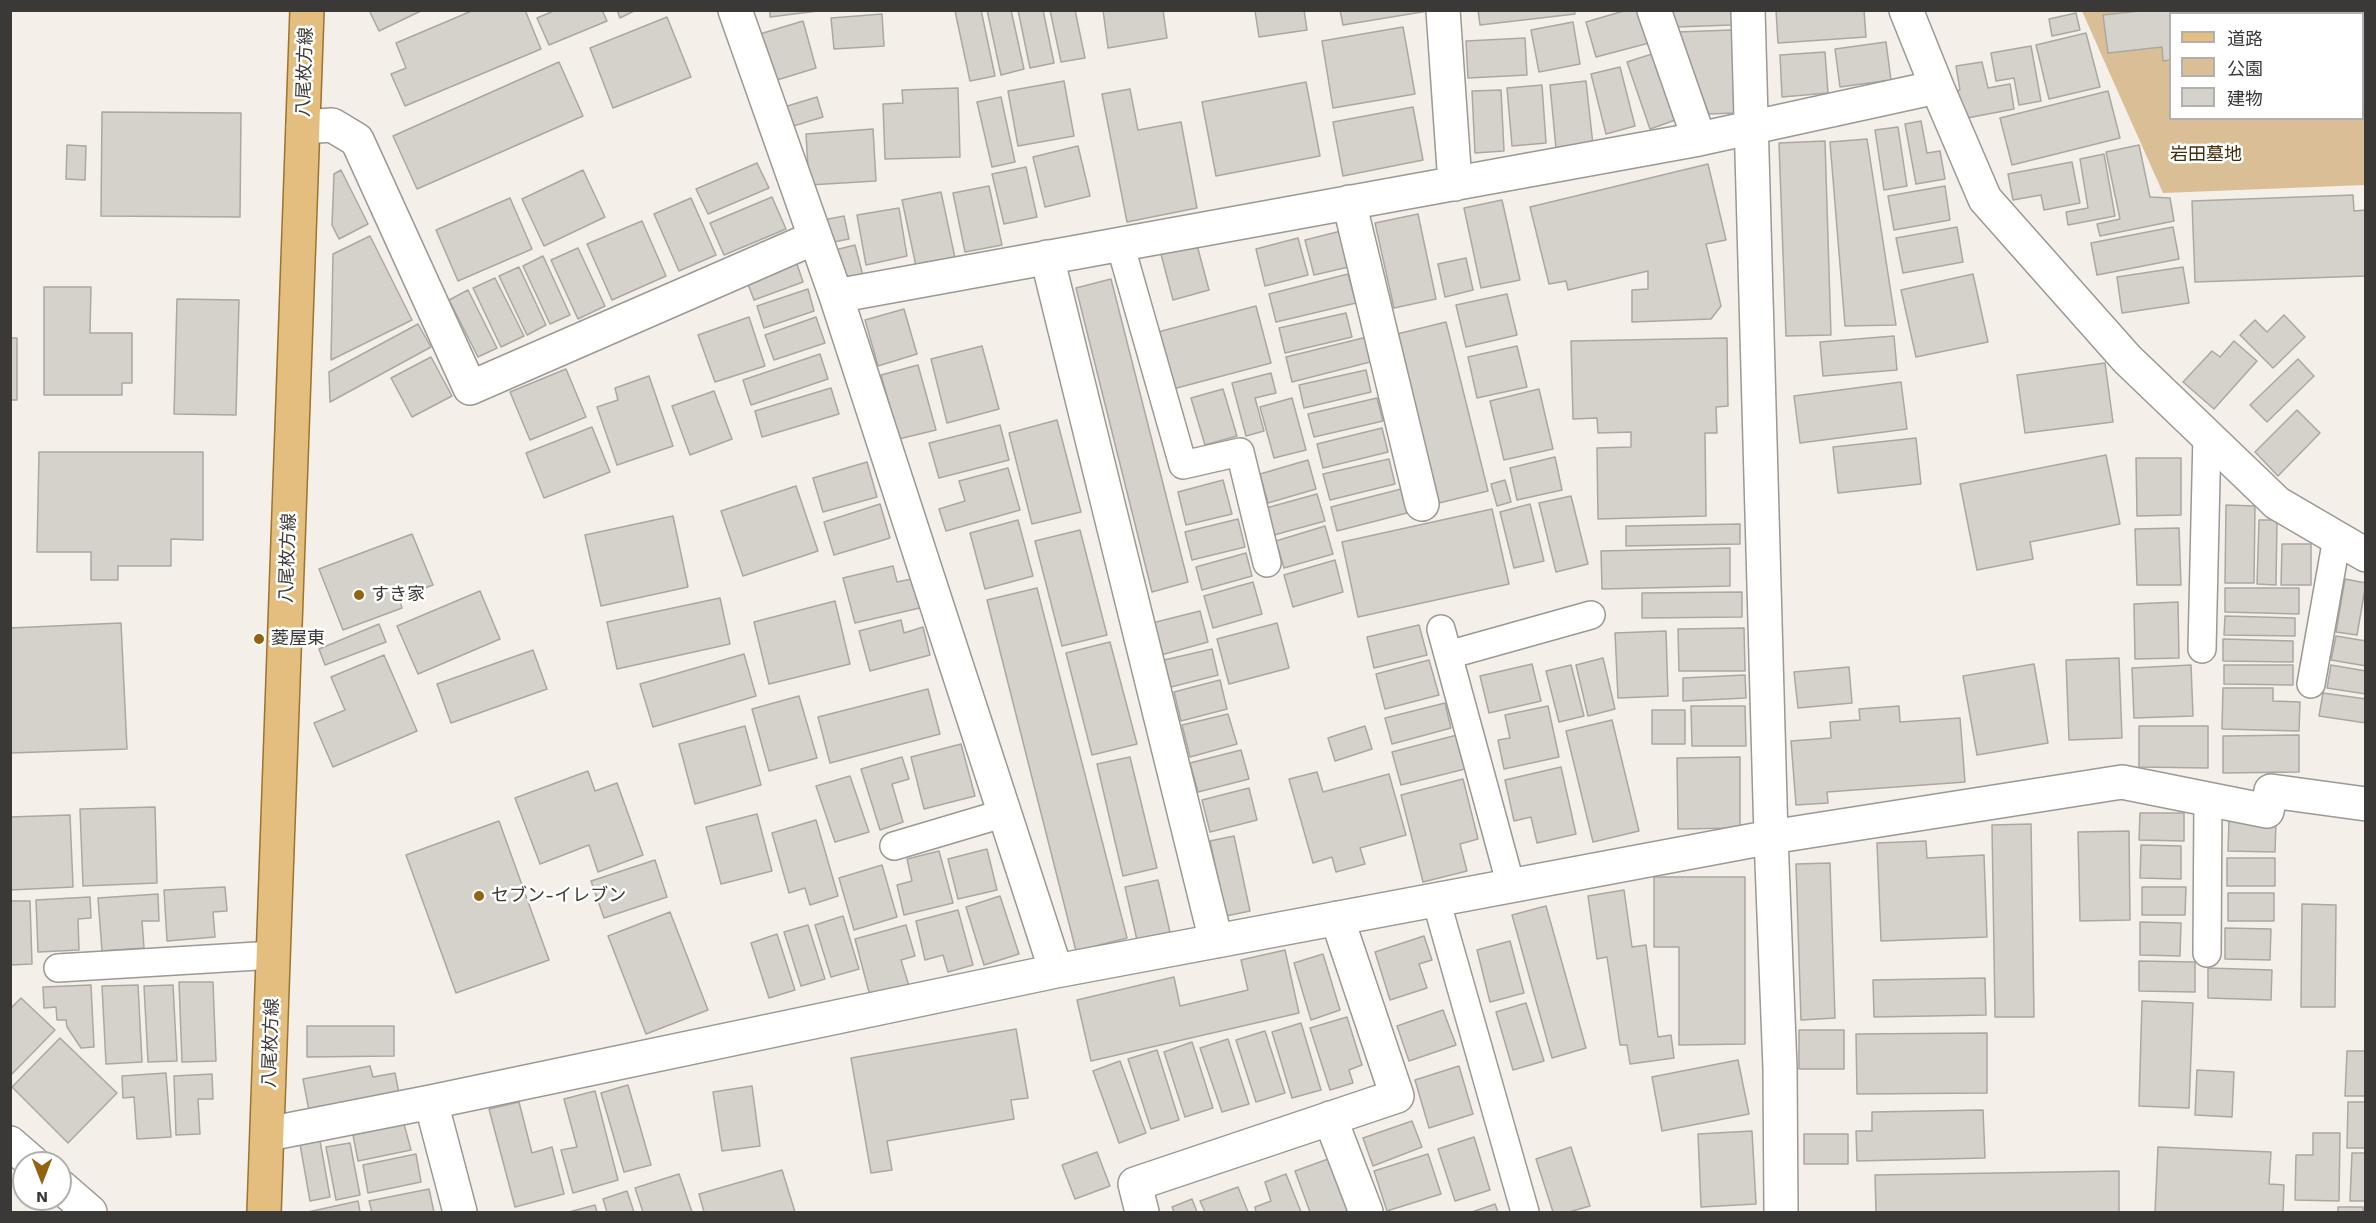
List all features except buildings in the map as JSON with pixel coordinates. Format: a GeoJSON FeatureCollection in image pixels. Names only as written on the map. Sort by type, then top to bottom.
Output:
{"type":"FeatureCollection","features":[{"type":"Feature","properties":{"kind":"main road","name":"八尾枚方線"},"geometry":{"type":"LineString","coordinates":[[264,1212],[303,127],[303,14]]}},
{"type":"Feature","properties":{"kind":"street"},"geometry":{"type":"LineString","coordinates":[[735,10],[836,296],[1056,971]]}},
{"type":"Feature","properties":{"kind":"street"},"geometry":{"type":"LineString","coordinates":[[1443,10],[1455,184]]}},
{"type":"Feature","properties":{"kind":"street"},"geometry":{"type":"LineString","coordinates":[[1654,10],[1699,139]]}},
{"type":"Feature","properties":{"kind":"street"},"geometry":{"type":"LineString","coordinates":[[1748,10],[1771,837],[1780,1068],[1781,1212]]}},
{"type":"Feature","properties":{"kind":"street"},"geometry":{"type":"LineString","coordinates":[[1906,10],[1985,199],[2127,359],[2277,503],[2366,555]]}},
{"type":"Feature","properties":{"kind":"street"},"geometry":{"type":"LineString","coordinates":[[836,296],[1699,139],[1937,87]]}},
{"type":"Feature","properties":{"kind":"street"},"geometry":{"type":"LineString","coordinates":[[303,127],[332,126],[357,140],[470,388],[814,238]]}},
{"type":"Feature","properties":{"kind":"street"},"geometry":{"type":"LineString","coordinates":[[1349,202],[1422,504]]}},
{"type":"Feature","properties":{"kind":"street"},"geometry":{"type":"LineString","coordinates":[[1047,257],[1216,941]]}},
{"type":"Feature","properties":{"kind":"street"},"geometry":{"type":"LineString","coordinates":[[268,1134],[1056,971],[1771,837],[2122,782],[2267,811],[2271,791],[2366,804]]}},
{"type":"Feature","properties":{"kind":"street"},"geometry":{"type":"LineString","coordinates":[[1142,1212],[1135,1184],[1397,1096],[1337,918]]}},
{"type":"Feature","properties":{"kind":"street"},"geometry":{"type":"LineString","coordinates":[[431,1102],[460,1212]]}},
{"type":"Feature","properties":{"kind":"street"},"geometry":{"type":"LineString","coordinates":[[1330,1118],[1366,1212]]}},
{"type":"Feature","properties":{"kind":"street"},"geometry":{"type":"LineString","coordinates":[[72,1196],[90,1212]]}},
{"type":"Feature","properties":{"kind":"lane"},"geometry":{"type":"LineString","coordinates":[[1120,244],[1183,465],[1240,452],[1267,563]]}},
{"type":"Feature","properties":{"kind":"lane"},"geometry":{"type":"LineString","coordinates":[[2202,649],[2207,435]]}},
{"type":"Feature","properties":{"kind":"lane"},"geometry":{"type":"LineString","coordinates":[[2311,684],[2337,538]]}},
{"type":"Feature","properties":{"kind":"lane"},"geometry":{"type":"LineString","coordinates":[[1448,655],[1591,615]]}},
{"type":"Feature","properties":{"kind":"lane"},"geometry":{"type":"LineString","coordinates":[[1441,629],[1511,886]]}},
{"type":"Feature","properties":{"kind":"lane"},"geometry":{"type":"LineString","coordinates":[[2207,953],[2208,799]]}},
{"type":"Feature","properties":{"kind":"lane"},"geometry":{"type":"LineString","coordinates":[[894,846],[1005,813]]}},
{"type":"Feature","properties":{"kind":"lane"},"geometry":{"type":"LineString","coordinates":[[1436,900],[1525,1212]]}},
{"type":"Feature","properties":{"kind":"lane"},"geometry":{"type":"LineString","coordinates":[[58,968],[274,955]]}},
{"type":"Feature","properties":{"kind":"green space","name":"岩田墓地"},"geometry":{"type":"Polygon","coordinates":[[[2082,11],[2365,11],[2365,185],[2163,193],[2082,11]]]}},
{"type":"Feature","properties":{"kind":"place","name":"すき家"},"geometry":{"type":"Point","coordinates":[359,595]}},
{"type":"Feature","properties":{"kind":"place","name":"菱屋東"},"geometry":{"type":"Point","coordinates":[259,639]}},
{"type":"Feature","properties":{"kind":"place","name":"セブン-イレブン"},"geometry":{"type":"Point","coordinates":[479,896]}}]}
